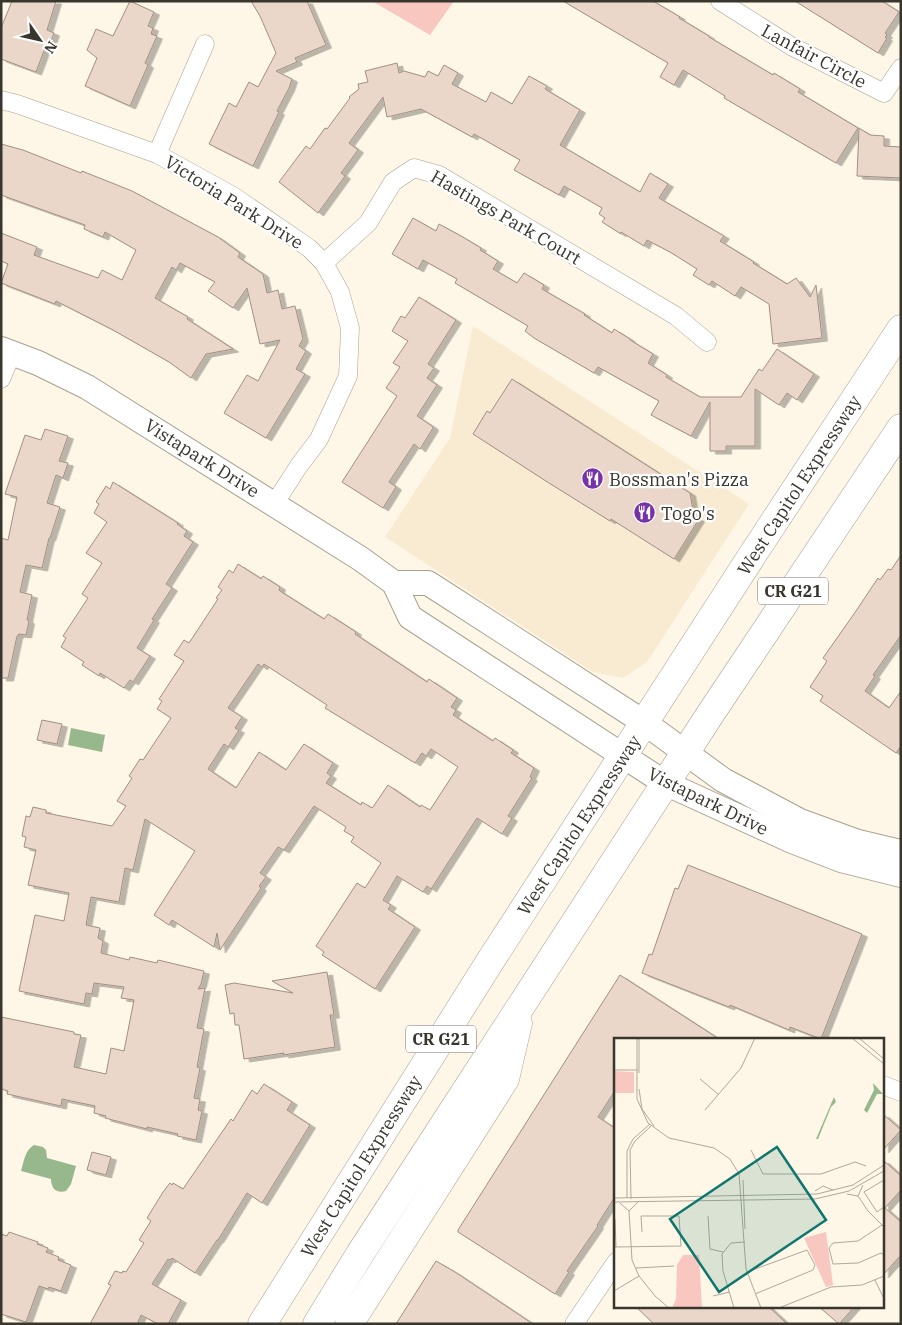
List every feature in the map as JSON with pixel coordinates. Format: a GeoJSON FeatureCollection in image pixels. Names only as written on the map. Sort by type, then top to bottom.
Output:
{"type":"FeatureCollection","features":[{"type":"Feature","properties":{"kind":"highway","name":"West Capitol Expressway"},"geometry":{"type":"LineString","coordinates":[[262,1324],[489,962],[901,329]]}},
{"type":"Feature","properties":{"kind":"highway","name":"CR G21"},"geometry":{"type":"LineString","coordinates":[[317,1324],[360,1254],[665,783],[901,428]]}},
{"type":"Feature","properties":{"kind":"highway"},"geometry":{"type":"LineString","coordinates":[[349,1324],[505,1079],[523,1002]]}},
{"type":"Feature","properties":{"kind":"street","name":"Lanfair Circle"},"geometry":{"type":"LineString","coordinates":[[720,1],[791,46],[884,93],[901,68]]}},
{"type":"Feature","properties":{"kind":"street"},"geometry":{"type":"LineString","coordinates":[[158,154],[206,44]]}},
{"type":"Feature","properties":{"kind":"street","name":"Victoria Park Drive"},"geometry":{"type":"LineString","coordinates":[[1,100],[158,154],[233,196],[309,248],[324,263],[340,292],[350,328],[348,376],[319,440],[298,467],[275,503]]}},
{"type":"Feature","properties":{"kind":"street","name":"Hastings Park Court"},"geometry":{"type":"LineString","coordinates":[[324,263],[368,224],[393,182],[414,168],[439,175],[676,316],[707,342]]}},
{"type":"Feature","properties":{"kind":"street"},"geometry":{"type":"LineString","coordinates":[[1,379],[6,351]]}},
{"type":"Feature","properties":{"kind":"street","name":"Vistapark Drive"},"geometry":{"type":"LineString","coordinates":[[6,351],[87,387],[275,503],[361,559],[394,583],[410,617],[665,783],[792,841],[841,860],[901,875]]}},
{"type":"Feature","properties":{"kind":"street","name":"Vistapark Drive"},"geometry":{"type":"LineString","coordinates":[[394,583],[428,583],[645,723],[723,780],[800,821],[858,842],[901,852]]}},
{"type":"Feature","properties":{"kind":"street"},"geometry":{"type":"LineString","coordinates":[[884,1085],[901,1092]]}},
{"type":"Feature","properties":{"kind":"street"},"geometry":{"type":"LineString","coordinates":[[574,1324],[614,1265]]}},
{"type":"Feature","properties":{"kind":"shaded area"},"geometry":{"type":"Polygon","coordinates":[[[372,1],[454,1],[430,35],[372,1]]]}},
{"type":"Feature","properties":{"kind":"shaded area"},"geometry":{"type":"Polygon","coordinates":[[[473,326],[749,504],[647,662],[623,678],[593,672],[385,537],[450,438],[473,326]]]}},
{"type":"Feature","properties":{"kind":"shaded area"},"geometry":{"type":"Polygon","coordinates":[[[71,728],[105,735],[102,752],[68,745],[71,728]]]}},
{"type":"Feature","properties":{"kind":"shaded area"},"geometry":{"type":"Polygon","coordinates":[[[34,1145],[43,1147],[46,1150],[47,1158],[76,1166],[71,1184],[66,1191],[59,1192],[55,1190],[51,1179],[21,1171],[27,1153],[34,1145]]]}},
{"type":"Feature","properties":{"kind":"building"},"geometry":{"type":"Polygon","coordinates":[[[12,1],[56,1],[47,30],[54,33],[48,49],[45,48],[36,72],[1,59],[1,28],[12,1]]]}},
{"type":"Feature","properties":{"kind":"building"},"geometry":{"type":"Polygon","coordinates":[[[130,1],[154,12],[148,26],[153,28],[151,34],[157,36],[145,63],[148,65],[130,106],[85,86],[97,58],[87,50],[96,29],[113,36],[130,1]]]}},
{"type":"Feature","properties":{"kind":"building"},"geometry":{"type":"Polygon","coordinates":[[[251,1],[307,1],[326,45],[295,58],[297,62],[276,71],[292,79],[277,111],[279,112],[253,166],[209,144],[229,103],[236,107],[249,82],[258,87],[276,53],[260,16],[251,1]]]}},
{"type":"Feature","properties":{"kind":"building"},"geometry":{"type":"Polygon","coordinates":[[[563,1],[653,1],[709,37],[800,89],[798,92],[858,128],[836,163],[724,98],[725,96],[683,70],[674,85],[660,77],[668,63],[563,1]]]}},
{"type":"Feature","properties":{"kind":"building"},"geometry":{"type":"Polygon","coordinates":[[[795,1],[882,1],[899,12],[885,33],[887,38],[878,53],[795,1]]]}},
{"type":"Feature","properties":{"kind":"building"},"geometry":{"type":"Polygon","coordinates":[[[397,63],[399,73],[404,71],[425,77],[428,71],[438,76],[444,65],[458,73],[452,84],[486,102],[491,92],[512,104],[529,76],[547,86],[545,89],[580,110],[560,145],[640,192],[650,173],[668,184],[659,198],[724,236],[720,241],[787,284],[796,278],[810,297],[816,285],[822,338],[773,344],[769,304],[741,287],[735,296],[712,281],[709,285],[693,275],[697,269],[670,252],[647,240],[644,246],[602,222],[605,218],[599,214],[602,208],[564,186],[559,195],[514,170],[520,160],[474,134],[472,137],[421,109],[387,117],[383,97],[349,143],[358,150],[341,173],[345,176],[318,213],[279,182],[306,146],[310,149],[325,128],[327,129],[349,97],[359,89],[358,84],[368,82],[365,71],[397,63]]]}},
{"type":"Feature","properties":{"kind":"building"},"geometry":{"type":"Polygon","coordinates":[[[859,128],[870,135],[884,136],[884,146],[901,147],[901,178],[857,176],[859,128]]]}},
{"type":"Feature","properties":{"kind":"building"},"geometry":{"type":"Polygon","coordinates":[[[1,144],[23,150],[81,173],[82,171],[132,191],[218,237],[240,253],[238,257],[263,274],[267,293],[278,290],[282,309],[295,306],[303,339],[299,346],[306,351],[296,369],[305,374],[266,438],[224,413],[247,375],[258,381],[280,340],[260,344],[247,288],[233,308],[208,291],[215,282],[180,263],[176,270],[172,267],[155,298],[188,317],[187,319],[233,349],[206,354],[191,378],[169,362],[113,330],[56,301],[55,304],[1,283],[8,264],[1,261],[1,233],[37,247],[34,255],[98,278],[102,270],[122,280],[136,250],[105,232],[103,237],[84,229],[85,225],[1,195],[1,144]]]}},
{"type":"Feature","properties":{"kind":"building"},"geometry":{"type":"Polygon","coordinates":[[[413,218],[436,231],[439,224],[481,248],[480,250],[498,261],[493,269],[517,283],[524,273],[544,285],[542,289],[585,314],[612,333],[614,329],[653,354],[648,363],[667,375],[666,377],[700,397],[741,397],[759,369],[762,371],[777,349],[814,374],[797,400],[787,393],[779,405],[755,389],[755,446],[726,446],[726,451],[710,451],[710,402],[691,436],[651,415],[659,401],[598,367],[594,373],[534,338],[525,331],[528,326],[455,283],[457,279],[423,260],[418,269],[392,254],[413,218]]]}},
{"type":"Feature","properties":{"kind":"building"},"geometry":{"type":"Polygon","coordinates":[[[419,297],[456,320],[428,364],[434,368],[427,378],[437,385],[417,416],[433,428],[420,449],[414,444],[389,482],[396,487],[383,508],[342,482],[397,396],[386,388],[400,367],[393,363],[408,341],[392,331],[401,316],[405,318],[419,297]]]}},
{"type":"Feature","properties":{"kind":"building"},"geometry":{"type":"Polygon","coordinates":[[[512,379],[690,493],[694,516],[699,519],[674,559],[611,519],[610,521],[473,434],[487,411],[490,413],[512,379]]]}},
{"type":"Feature","properties":{"kind":"building"},"geometry":{"type":"Polygon","coordinates":[[[45,429],[68,436],[59,461],[68,463],[63,478],[56,475],[47,503],[60,507],[49,538],[42,568],[26,565],[20,592],[32,595],[26,635],[19,634],[17,636],[8,678],[1,678],[1,538],[8,540],[17,497],[5,494],[25,435],[41,440],[45,429]]]}},
{"type":"Feature","properties":{"kind":"building"},"geometry":{"type":"Polygon","coordinates":[[[113,482],[178,523],[187,531],[184,536],[193,542],[166,584],[172,588],[152,619],[154,620],[137,648],[150,656],[133,682],[130,680],[124,688],[100,673],[99,676],[82,665],[84,662],[61,647],[66,638],[63,636],[88,598],[82,594],[102,563],[86,553],[107,522],[94,513],[99,504],[96,502],[106,486],[110,489],[113,482]]]}},
{"type":"Feature","properties":{"kind":"building"},"geometry":{"type":"Polygon","coordinates":[[[901,555],[901,635],[873,675],[875,676],[865,691],[889,708],[901,691],[901,746],[896,753],[820,701],[823,696],[810,687],[827,661],[823,658],[878,578],[880,580],[888,569],[891,570],[901,555]]]}},
{"type":"Feature","properties":{"kind":"building"},"geometry":{"type":"Polygon","coordinates":[[[238,564],[261,579],[263,576],[280,587],[280,591],[324,619],[328,614],[427,682],[429,679],[457,698],[451,707],[456,710],[453,715],[493,741],[495,738],[513,750],[511,753],[534,768],[530,777],[532,778],[508,816],[512,818],[502,834],[477,818],[431,889],[427,886],[423,892],[397,876],[383,900],[391,905],[388,909],[415,927],[375,989],[322,955],[324,952],[316,946],[357,883],[365,888],[381,863],[351,842],[354,837],[344,831],[346,827],[314,806],[284,850],[278,847],[260,873],[266,877],[259,886],[261,888],[220,950],[217,933],[214,947],[172,920],[169,925],[154,915],[195,851],[145,819],[133,870],[125,868],[119,902],[91,897],[86,925],[100,928],[98,938],[103,941],[101,953],[129,960],[130,957],[157,963],[158,960],[204,971],[198,989],[205,988],[197,1028],[204,1029],[197,1067],[200,1068],[194,1098],[200,1099],[198,1110],[202,1111],[196,1140],[177,1136],[178,1134],[147,1127],[147,1129],[105,1118],[106,1116],[94,1113],[95,1106],[62,1099],[61,1106],[7,1094],[8,1091],[1,1089],[1,1017],[81,1035],[74,1067],[106,1074],[111,1048],[124,1051],[134,1000],[121,998],[124,987],[94,983],[92,994],[86,993],[84,1004],[19,991],[35,915],[64,921],[69,893],[28,885],[36,850],[24,847],[26,837],[22,836],[26,816],[30,817],[33,807],[46,810],[46,813],[112,826],[126,806],[117,801],[132,778],[129,776],[140,759],[143,760],[171,718],[157,709],[162,701],[159,699],[184,661],[174,655],[184,640],[189,643],[218,599],[216,598],[222,590],[218,587],[229,570],[233,573],[238,564]],[[258,664],[228,708],[242,717],[235,728],[239,730],[228,747],[224,744],[208,769],[236,788],[259,752],[286,770],[304,744],[333,763],[327,773],[331,776],[326,783],[361,805],[362,802],[372,808],[388,785],[420,807],[421,805],[430,810],[458,767],[431,749],[426,756],[422,753],[415,763],[325,708],[327,705],[264,664],[262,667],[258,664]]]}},
{"type":"Feature","properties":{"kind":"building"},"geometry":{"type":"Polygon","coordinates":[[[42,720],[62,724],[57,744],[37,740],[42,720]]]}},
{"type":"Feature","properties":{"kind":"building"},"geometry":{"type":"Polygon","coordinates":[[[688,865],[862,934],[821,1038],[790,1027],[789,1030],[730,1005],[729,1007],[642,973],[649,954],[652,955],[675,888],[678,889],[688,865]]]}},
{"type":"Feature","properties":{"kind":"building"},"geometry":{"type":"Polygon","coordinates":[[[327,972],[334,1015],[330,1015],[335,1047],[244,1059],[239,1025],[235,1025],[234,1013],[230,1014],[225,985],[234,983],[293,993],[272,981],[327,972]]]}},
{"type":"Feature","properties":{"kind":"building"},"geometry":{"type":"Polygon","coordinates":[[[620,975],[717,1038],[614,1038],[614,1092],[598,1117],[614,1128],[614,1198],[598,1226],[567,1271],[569,1272],[555,1294],[458,1232],[620,975]]]}},
{"type":"Feature","properties":{"kind":"building"},"geometry":{"type":"Polygon","coordinates":[[[264,1084],[292,1102],[287,1110],[310,1125],[262,1203],[247,1193],[195,1273],[172,1258],[168,1259],[152,1284],[181,1300],[168,1324],[158,1324],[141,1315],[137,1324],[90,1324],[111,1285],[108,1284],[115,1271],[126,1272],[144,1243],[139,1240],[151,1221],[147,1218],[163,1192],[170,1183],[183,1189],[231,1119],[233,1121],[252,1090],[257,1094],[264,1084]]]}},
{"type":"Feature","properties":{"kind":"building"},"geometry":{"type":"Polygon","coordinates":[[[884,1115],[901,1130],[884,1149],[884,1115]]]}},
{"type":"Feature","properties":{"kind":"building"},"geometry":{"type":"Polygon","coordinates":[[[92,1152],[111,1157],[106,1175],[87,1170],[92,1152]]]}},
{"type":"Feature","properties":{"kind":"building"},"geometry":{"type":"Polygon","coordinates":[[[884,1161],[901,1176],[901,1190],[885,1208],[901,1222],[901,1255],[884,1274],[884,1161]]]}},
{"type":"Feature","properties":{"kind":"building"},"geometry":{"type":"Polygon","coordinates":[[[9,1232],[38,1242],[37,1244],[48,1248],[46,1252],[59,1257],[58,1260],[71,1265],[61,1291],[39,1286],[26,1322],[1,1314],[1,1234],[7,1236],[9,1232]]]}},
{"type":"Feature","properties":{"kind":"building"},"geometry":{"type":"Polygon","coordinates":[[[436,1261],[455,1272],[533,1324],[396,1324],[436,1261]]]}},
{"type":"Feature","properties":{"kind":"building"},"geometry":{"type":"Polygon","coordinates":[[[637,1308],[770,1308],[787,1324],[654,1324],[637,1308]]]}},
{"type":"Feature","properties":{"kind":"building"},"geometry":{"type":"Polygon","coordinates":[[[820,1308],[853,1308],[839,1324],[820,1308]]]}},
{"type":"Feature","properties":{"kind":"place","name":"Bossman's Pizza"},"geometry":{"type":"Point","coordinates":[593,479]}},
{"type":"Feature","properties":{"kind":"place","name":"Togo's"},"geometry":{"type":"Point","coordinates":[645,513]}}]}
